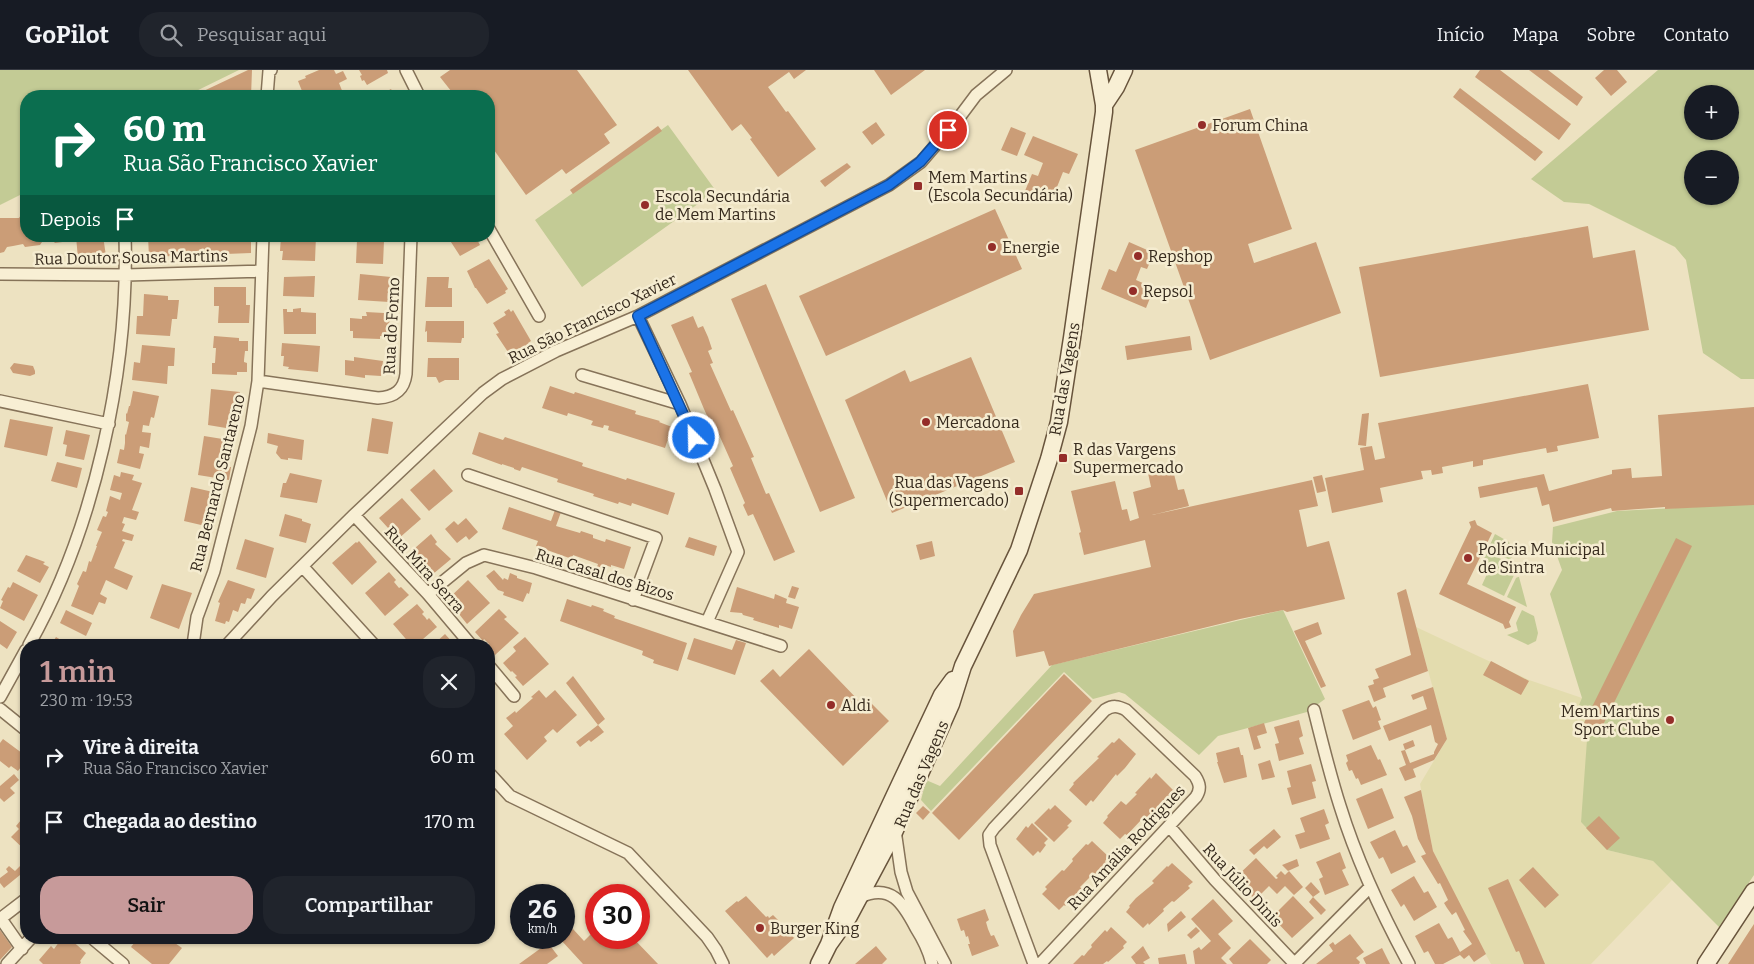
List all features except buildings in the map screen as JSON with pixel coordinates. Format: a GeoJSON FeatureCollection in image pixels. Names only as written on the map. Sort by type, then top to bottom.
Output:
{"type":"FeatureCollection","features":[{"type":"Feature","properties":{"kind":"street"},"geometry":{"type":"LineString","coordinates":[[268,90],[270,70]]}},
{"type":"Feature","properties":{"kind":"street"},"geometry":{"type":"LineString","coordinates":[[406,70],[416,90]]}},
{"type":"Feature","properties":{"kind":"street","name":"Rua São Francisco Xavier"},"geometry":{"type":"LineString","coordinates":[[233,639],[272,596],[354,515],[470,404],[502,379],[556,351],[638,316],[870,195],[902,176],[929,154],[976,95],[1006,70]]}},
{"type":"Feature","properties":{"kind":"street","name":"Rua das Vagens"},"geometry":{"type":"LineString","coordinates":[[945,964],[907,892],[901,872],[896,830],[951,704],[963,666],[1018,550],[1049,459],[1059,422],[1104,105],[1098,70]]}},
{"type":"Feature","properties":{"kind":"street","name":"Rua das Vagens"},"geometry":{"type":"LineString","coordinates":[[1104,105],[1124,70]]}},
{"type":"Feature","properties":{"kind":"street"},"geometry":{"type":"LineString","coordinates":[[495,239],[539,316]]}},
{"type":"Feature","properties":{"kind":"street"},"geometry":{"type":"LineString","coordinates":[[32,639],[46,615],[82,524],[109,424],[119,362],[126,275],[125,242]]}},
{"type":"Feature","properties":{"kind":"street","name":"Rua Bernardo Santareno"},"geometry":{"type":"LineString","coordinates":[[194,639],[197,617],[214,572],[251,426],[258,381],[263,242]]}},
{"type":"Feature","properties":{"kind":"street","name":"Rua do Forno"},"geometry":{"type":"LineString","coordinates":[[258,381],[378,398],[388,398],[398,392],[405,384],[406,374],[411,242]]}},
{"type":"Feature","properties":{"kind":"street","name":"Rua Doutor Sousa Martins"},"geometry":{"type":"LineString","coordinates":[[0,274],[126,275],[262,271]]}},
{"type":"Feature","properties":{"kind":"street"},"geometry":{"type":"LineString","coordinates":[[638,316],[680,404],[716,489],[738,552],[707,622]]}},
{"type":"Feature","properties":{"kind":"street"},"geometry":{"type":"LineString","coordinates":[[582,375],[680,404]]}},
{"type":"Feature","properties":{"kind":"street"},"geometry":{"type":"LineString","coordinates":[[0,401],[109,424]]}},
{"type":"Feature","properties":{"kind":"street"},"geometry":{"type":"LineString","coordinates":[[468,475],[656,538],[633,600]]}},
{"type":"Feature","properties":{"kind":"street","name":"Rua Mira Serra"},"geometry":{"type":"LineString","coordinates":[[354,515],[428,594],[466,639]]}},
{"type":"Feature","properties":{"kind":"street","name":"Rua Casal dos Bizos"},"geometry":{"type":"LineString","coordinates":[[428,594],[466,563],[484,556],[536,568],[781,646]]}},
{"type":"Feature","properties":{"kind":"street"},"geometry":{"type":"LineString","coordinates":[[303,567],[369,639]]}},
{"type":"Feature","properties":{"kind":"street"},"geometry":{"type":"LineString","coordinates":[[0,697],[20,661]]}},
{"type":"Feature","properties":{"kind":"street","name":"Rua das Vagens"},"geometry":{"type":"LineString","coordinates":[[829,944],[842,908],[942,695],[963,666]]}},
{"type":"Feature","properties":{"kind":"street"},"geometry":{"type":"LineString","coordinates":[[495,673],[514,696]]}},
{"type":"Feature","properties":{"kind":"street","name":"Rua Amália Rodrigues"},"geometry":{"type":"LineString","coordinates":[[1034,964],[990,846],[990,835],[994,828],[1105,710],[1112,706],[1119,706],[1126,710],[1196,776],[1200,790],[1196,797],[1040,964]]}},
{"type":"Feature","properties":{"kind":"street"},"geometry":{"type":"LineString","coordinates":[[0,709],[20,725]]}},
{"type":"Feature","properties":{"kind":"street"},"geometry":{"type":"LineString","coordinates":[[1314,710],[1340,807],[1370,887],[1409,964]]}},
{"type":"Feature","properties":{"kind":"street"},"geometry":{"type":"LineString","coordinates":[[495,780],[510,796],[628,853],[708,937],[723,964]]}},
{"type":"Feature","properties":{"kind":"street","name":"Rua Júlio Dinis"},"geometry":{"type":"LineString","coordinates":[[1169,826],[1215,880],[1294,964]]}},
{"type":"Feature","properties":{"kind":"street"},"geometry":{"type":"LineString","coordinates":[[819,964],[829,944],[860,898],[896,830]]}},
{"type":"Feature","properties":{"kind":"street"},"geometry":{"type":"LineString","coordinates":[[1294,964],[1370,887]]}},
{"type":"Feature","properties":{"kind":"street"},"geometry":{"type":"LineString","coordinates":[[1706,964],[1754,891]]}},
{"type":"Feature","properties":{"kind":"street"},"geometry":{"type":"LineString","coordinates":[[860,898],[867,894],[884,893],[899,901],[920,934],[932,964]]}},
{"type":"Feature","properties":{"kind":"street"},"geometry":{"type":"LineString","coordinates":[[20,903],[0,919],[22,950]]}},
{"type":"Feature","properties":{"kind":"street"},"geometry":{"type":"LineString","coordinates":[[7,964],[26,944]]}},
{"type":"Feature","properties":{"kind":"street"},"geometry":{"type":"LineString","coordinates":[[99,944],[123,964]]}},
{"type":"Feature","properties":{"kind":"shaded area"},"geometry":{"type":"Polygon","coordinates":[[[1416,627],[1529,680],[1582,698],[1590,711],[1591,734],[1581,822],[1607,850],[1653,861],[1672,880],[1591,964],[1491,964],[1478,940],[1433,851],[1420,784],[1447,739],[1416,627]]]}},
{"type":"Feature","properties":{"kind":"green space"},"geometry":{"type":"Polygon","coordinates":[[[0,70],[239,70],[198,90],[20,90],[20,195],[0,205],[0,70]]]}},
{"type":"Feature","properties":{"kind":"green space"},"geometry":{"type":"Polygon","coordinates":[[[1658,70],[1754,70],[1754,379],[1741,379],[1703,353],[1686,260],[1675,247],[1589,204],[1564,202],[1531,179],[1658,70]]]}},
{"type":"Feature","properties":{"kind":"green space"},"geometry":{"type":"Polygon","coordinates":[[[668,125],[716,191],[582,287],[535,220],[668,125]]]}},
{"type":"Feature","properties":{"kind":"green space","name":"Mem Martins Sport Clube"},"geometry":{"type":"Polygon","coordinates":[[[1754,504],[1754,875],[1719,927],[1653,861],[1607,850],[1581,822],[1587,740],[1590,734],[1581,729],[1590,711],[1579,705],[1582,698],[1550,594],[1562,570],[1552,542],[1553,527],[1617,511],[1754,504]]]}},
{"type":"Feature","properties":{"kind":"green space"},"geometry":{"type":"Polygon","coordinates":[[[1495,534],[1509,542],[1513,555],[1510,560],[1488,549],[1495,534]]]}},
{"type":"Feature","properties":{"kind":"green space"},"geometry":{"type":"Polygon","coordinates":[[[1487,552],[1509,563],[1505,570],[1514,575],[1504,596],[1482,585],[1487,574],[1479,569],[1487,552]]]}},
{"type":"Feature","properties":{"kind":"green space"},"geometry":{"type":"Polygon","coordinates":[[[1519,577],[1527,607],[1507,597],[1516,578],[1519,577]]]}},
{"type":"Feature","properties":{"kind":"green space"},"geometry":{"type":"Polygon","coordinates":[[[1283,610],[1325,699],[1307,712],[1218,736],[1199,755],[1125,694],[1119,692],[1093,699],[1064,672],[931,811],[921,800],[926,780],[940,786],[1052,665],[1283,610]]]}},
{"type":"Feature","properties":{"kind":"green space"},"geometry":{"type":"Polygon","coordinates":[[[1522,610],[1534,616],[1538,633],[1536,641],[1528,645],[1507,635],[1518,631],[1516,623],[1522,610]]]}},
{"type":"Feature","properties":{"kind":"place","name":"Forum China"},"geometry":{"type":"Point","coordinates":[1202,125]}},
{"type":"Feature","properties":{"kind":"place","name":"Mem Martins (Escola Secundária)"},"geometry":{"type":"Point","coordinates":[918,186]}},
{"type":"Feature","properties":{"kind":"place","name":"Escola Secundária de Mem Martins"},"geometry":{"type":"Point","coordinates":[645,205]}},
{"type":"Feature","properties":{"kind":"place","name":"Energie"},"geometry":{"type":"Point","coordinates":[992,247]}},
{"type":"Feature","properties":{"kind":"place","name":"Repshop"},"geometry":{"type":"Point","coordinates":[1138,256]}},
{"type":"Feature","properties":{"kind":"place","name":"Repsol"},"geometry":{"type":"Point","coordinates":[1133,291]}},
{"type":"Feature","properties":{"kind":"place","name":"Mercadona"},"geometry":{"type":"Point","coordinates":[926,422]}},
{"type":"Feature","properties":{"kind":"place","name":"R das Vargens Supermercado"},"geometry":{"type":"Point","coordinates":[1063,458]}},
{"type":"Feature","properties":{"kind":"place","name":"Rua das Vagens (Supermercado)"},"geometry":{"type":"Point","coordinates":[1019,491]}},
{"type":"Feature","properties":{"kind":"place","name":"Polícia Municipal de Sintra"},"geometry":{"type":"Point","coordinates":[1468,558]}},
{"type":"Feature","properties":{"kind":"place","name":"Aldi"},"geometry":{"type":"Point","coordinates":[831,705]}},
{"type":"Feature","properties":{"kind":"place","name":"Mem Martins Sport Clube"},"geometry":{"type":"Point","coordinates":[1670,720]}},
{"type":"Feature","properties":{"kind":"place","name":"Burger King"},"geometry":{"type":"Point","coordinates":[760,928]}},
{"type":"Feature","properties":{"kind":"route"},"geometry":{"type":"LineString","coordinates":[[694,438],[638,316],[889,185],[907,173],[929,154],[948,130]]}}]}
